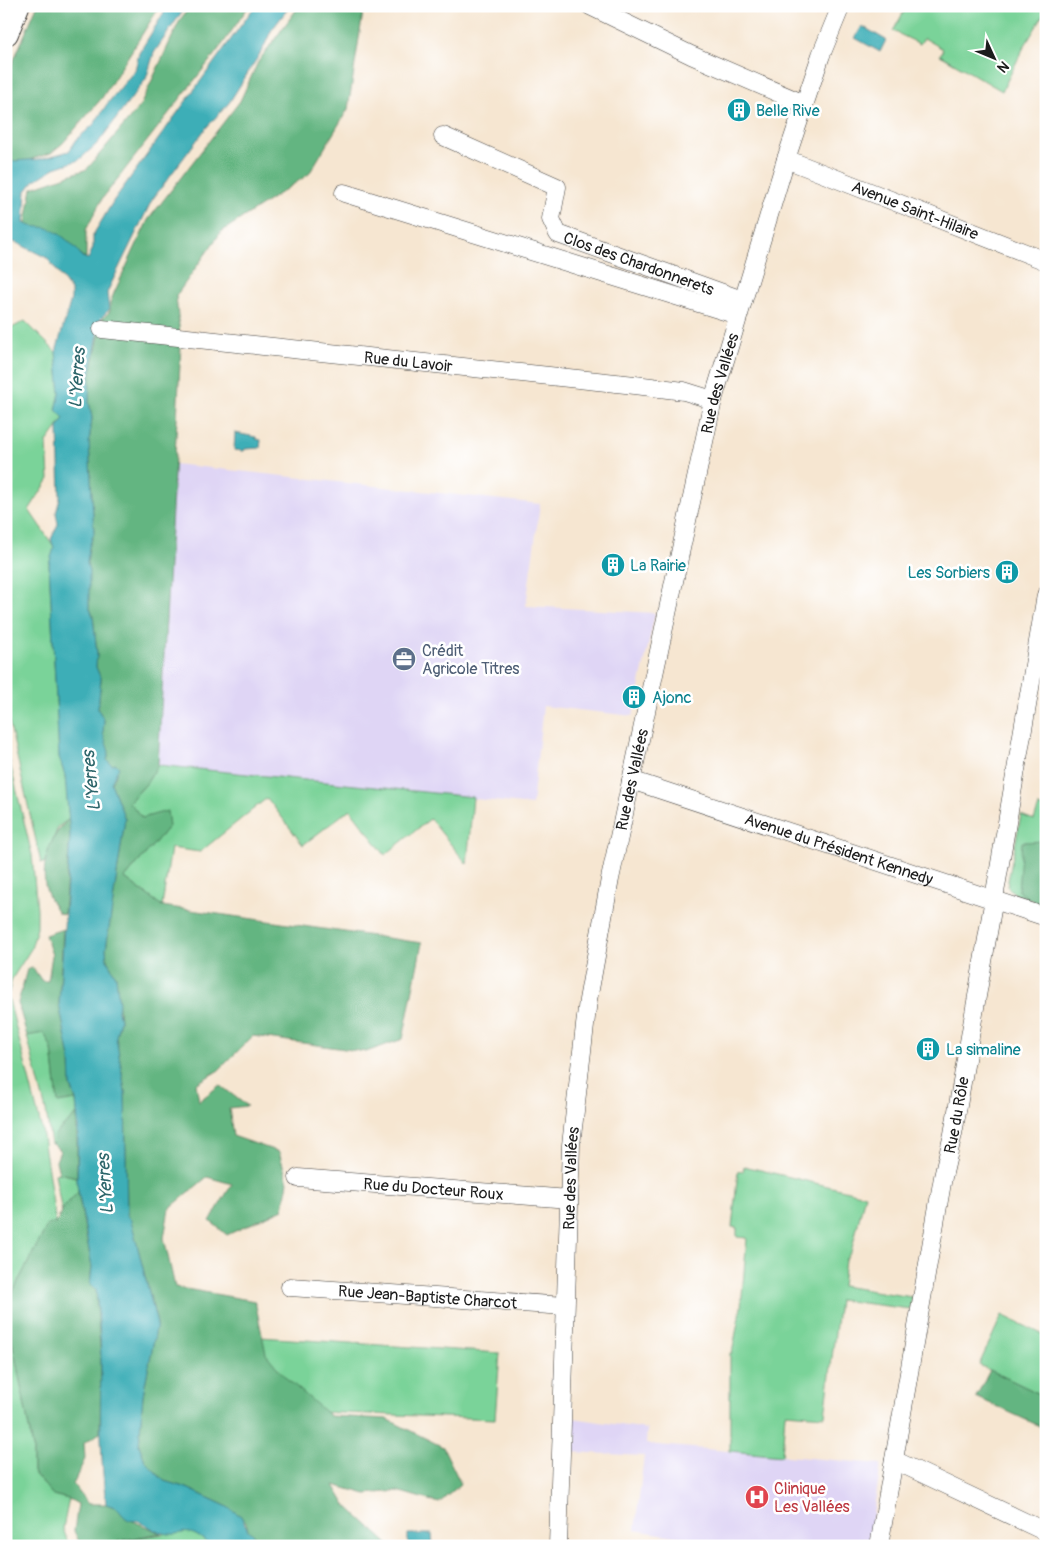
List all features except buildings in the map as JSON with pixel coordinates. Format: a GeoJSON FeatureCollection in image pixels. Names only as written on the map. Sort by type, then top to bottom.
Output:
{"type":"FeatureCollection","features":[{"type":"Feature","properties":{"kind":"main road"},"geometry":{"type":"LineString","coordinates":[[6,33],[16,6]]}},
{"type":"Feature","properties":{"kind":"street"},"geometry":{"type":"LineString","coordinates":[[590,6],[691,55],[804,104]]}},
{"type":"Feature","properties":{"kind":"street","name":"Rue des Vallées"},"geometry":{"type":"LineString","coordinates":[[558,1546],[571,1145],[588,1000],[610,879],[713,400],[786,159],[804,104],[841,6]]}},
{"type":"Feature","properties":{"kind":"street","name":"Clos des Chardonnerets"},"geometry":{"type":"LineString","coordinates":[[443,136],[557,187],[551,219],[558,234],[740,307]]}},
{"type":"Feature","properties":{"kind":"street","name":"Avenue Saint-Hilaire"},"geometry":{"type":"LineString","coordinates":[[786,159],[1046,262]]}},
{"type":"Feature","properties":{"kind":"street"},"geometry":{"type":"LineString","coordinates":[[344,193],[740,307]]}},
{"type":"Feature","properties":{"kind":"street","name":"Rue du Lavoir"},"geometry":{"type":"LineString","coordinates":[[102,329],[645,386],[684,391],[713,400]]}},
{"type":"Feature","properties":{"kind":"street","name":"Rue du Rôle"},"geometry":{"type":"LineString","coordinates":[[879,1546],[942,1177],[953,1134],[1046,595]]}},
{"type":"Feature","properties":{"kind":"street","name":"Avenue du Président Kennedy"},"geometry":{"type":"LineString","coordinates":[[631,780],[1046,917]]}},
{"type":"Feature","properties":{"kind":"street","name":"Rue du Docteur Roux"},"geometry":{"type":"LineString","coordinates":[[298,1178],[569,1199]]}},
{"type":"Feature","properties":{"kind":"street","name":"Rue Jean-Baptiste Charcot"},"geometry":{"type":"LineString","coordinates":[[290,1287],[565,1306]]}},
{"type":"Feature","properties":{"kind":"street"},"geometry":{"type":"LineString","coordinates":[[894,1460],[1046,1532]]}},
{"type":"Feature","properties":{"kind":"shaded area","name":"Crédit Agricole Titres"},"geometry":{"type":"Polygon","coordinates":[[[174,464],[540,504],[526,606],[655,613],[633,716],[543,706],[532,805],[158,765],[174,464]]]}},
{"type":"Feature","properties":{"kind":"shaded area","name":"Clinique Les Vallées"},"geometry":{"type":"Polygon","coordinates":[[[573,1418],[647,1429],[646,1444],[881,1464],[868,1546],[737,1546],[635,1530],[644,1456],[571,1452],[573,1418]]]}},
{"type":"Feature","properties":{"kind":"green space"},"geometry":{"type":"Polygon","coordinates":[[[37,6],[160,6],[102,98],[63,143],[51,153],[16,164],[6,186],[6,78],[37,6]]]}},
{"type":"Feature","properties":{"kind":"green space"},"geometry":{"type":"Polygon","coordinates":[[[190,6],[249,6],[222,45],[102,199],[86,230],[86,258],[25,228],[32,188],[87,169],[140,106],[180,20],[190,6]]]}},
{"type":"Feature","properties":{"kind":"green space"},"geometry":{"type":"Polygon","coordinates":[[[299,6],[364,6],[348,109],[309,174],[221,232],[176,296],[181,346],[158,765],[146,784],[129,802],[142,818],[167,811],[169,826],[125,878],[162,906],[422,943],[403,1039],[366,1052],[253,1036],[219,1070],[196,1084],[199,1101],[220,1085],[247,1106],[229,1108],[233,1136],[279,1152],[288,1182],[283,1209],[227,1235],[210,1221],[232,1184],[207,1177],[169,1209],[164,1238],[175,1287],[255,1301],[266,1354],[285,1377],[330,1416],[387,1419],[443,1447],[461,1484],[439,1503],[397,1491],[366,1494],[334,1485],[345,1504],[390,1546],[265,1546],[248,1530],[246,1522],[226,1506],[187,1488],[164,1481],[145,1461],[139,1445],[143,1395],[157,1323],[131,1221],[127,1216],[125,1091],[116,1037],[120,1020],[116,976],[107,960],[106,949],[125,819],[111,783],[116,775],[107,760],[103,733],[104,720],[98,709],[101,679],[96,667],[97,654],[93,616],[89,606],[87,563],[89,547],[94,533],[89,442],[92,418],[89,402],[90,377],[103,318],[110,311],[110,303],[114,293],[148,220],[240,101],[258,62],[299,6]]]}},
{"type":"Feature","properties":{"kind":"green space"},"geometry":{"type":"Polygon","coordinates":[[[907,6],[1038,6],[1045,12],[1024,47],[1002,91],[940,55],[943,49],[924,38],[920,44],[893,31],[907,6]]]}},
{"type":"Feature","properties":{"kind":"green space"},"geometry":{"type":"Polygon","coordinates":[[[25,321],[56,352],[60,393],[56,410],[64,418],[47,442],[49,479],[29,510],[55,548],[49,564],[59,757],[65,776],[69,819],[58,827],[44,863],[41,863],[6,708],[6,331],[25,321]]]}},
{"type":"Feature","properties":{"kind":"green space"},"geometry":{"type":"Polygon","coordinates":[[[6,746],[32,855],[37,909],[37,928],[31,949],[12,979],[8,996],[42,1130],[56,1223],[48,1224],[6,1305],[6,746]]]}},
{"type":"Feature","properties":{"kind":"green space"},"geometry":{"type":"Polygon","coordinates":[[[158,765],[473,797],[467,864],[430,819],[385,855],[350,809],[303,845],[267,798],[200,852],[171,848],[162,906],[125,878],[169,826],[142,818],[129,802],[146,784],[158,765]]]}},
{"type":"Feature","properties":{"kind":"green space"},"geometry":{"type":"Polygon","coordinates":[[[1039,806],[1046,809],[1046,905],[1015,894],[1007,886],[1021,815],[1034,820],[1039,806]]]}},
{"type":"Feature","properties":{"kind":"green space"},"geometry":{"type":"Polygon","coordinates":[[[69,819],[70,836],[64,914],[58,913],[50,899],[45,886],[44,875],[47,854],[51,844],[56,834],[69,819]]]}},
{"type":"Feature","properties":{"kind":"green space"},"geometry":{"type":"Polygon","coordinates":[[[1046,841],[1046,910],[1018,891],[1022,842],[1046,841]]]}},
{"type":"Feature","properties":{"kind":"green space"},"geometry":{"type":"Polygon","coordinates":[[[63,929],[59,1004],[70,1058],[71,1086],[76,1100],[58,1103],[52,1049],[44,1033],[27,1036],[18,1003],[27,969],[33,968],[42,981],[48,981],[52,955],[45,935],[63,929]]]}},
{"type":"Feature","properties":{"kind":"green space"},"geometry":{"type":"Polygon","coordinates":[[[44,1032],[52,1049],[58,1102],[76,1100],[77,1114],[55,1134],[53,1144],[51,1144],[46,1111],[27,1036],[44,1032]]]}},
{"type":"Feature","properties":{"kind":"green space"},"geometry":{"type":"Polygon","coordinates":[[[77,1114],[77,1177],[59,1173],[56,1161],[60,1151],[53,1144],[55,1134],[77,1114]]]}},
{"type":"Feature","properties":{"kind":"green space"},"geometry":{"type":"Polygon","coordinates":[[[744,1166],[865,1195],[851,1252],[845,1260],[842,1286],[912,1297],[910,1309],[839,1300],[825,1416],[785,1413],[782,1456],[730,1451],[730,1353],[732,1353],[741,1307],[747,1238],[737,1237],[737,1228],[732,1227],[738,1171],[743,1172],[744,1166]]]}},
{"type":"Feature","properties":{"kind":"green space"},"geometry":{"type":"Polygon","coordinates":[[[59,1173],[77,1177],[78,1192],[65,1206],[62,1213],[55,1174],[59,1173]]]}},
{"type":"Feature","properties":{"kind":"green space"},"geometry":{"type":"Polygon","coordinates":[[[78,1192],[92,1267],[90,1284],[96,1290],[101,1361],[100,1433],[84,1443],[85,1459],[73,1484],[88,1504],[106,1504],[119,1508],[126,1518],[161,1533],[119,1541],[111,1546],[81,1546],[74,1531],[78,1504],[69,1499],[53,1495],[33,1472],[33,1448],[6,1309],[6,1305],[48,1224],[56,1223],[65,1206],[78,1192]]]}},
{"type":"Feature","properties":{"kind":"green space"},"geometry":{"type":"Polygon","coordinates":[[[6,1309],[33,1448],[33,1472],[53,1495],[69,1499],[63,1528],[69,1546],[6,1546],[6,1309]]]}},
{"type":"Feature","properties":{"kind":"green space"},"geometry":{"type":"Polygon","coordinates":[[[1002,1315],[1046,1336],[1046,1397],[979,1365],[1002,1315]]]}},
{"type":"Feature","properties":{"kind":"green space"},"geometry":{"type":"Polygon","coordinates":[[[156,1330],[500,1353],[495,1419],[142,1405],[156,1330]]]}},
{"type":"Feature","properties":{"kind":"green space"},"geometry":{"type":"Polygon","coordinates":[[[990,1370],[1046,1397],[1046,1429],[976,1397],[990,1370]]]}},
{"type":"Feature","properties":{"kind":"green space"},"geometry":{"type":"Polygon","coordinates":[[[187,1530],[199,1536],[211,1546],[111,1546],[119,1541],[187,1530]]]}},
{"type":"Feature","properties":{"kind":"water","name":"L'Yerres"},"geometry":{"type":"Polygon","coordinates":[[[168,6],[186,6],[154,53],[146,79],[98,143],[79,160],[55,168],[34,181],[26,191],[24,223],[52,230],[72,245],[82,257],[88,259],[93,248],[93,235],[114,200],[255,6],[290,6],[271,31],[263,49],[229,103],[206,128],[152,200],[107,293],[109,310],[101,318],[90,377],[89,402],[92,418],[89,442],[94,533],[89,547],[87,563],[89,571],[89,606],[93,616],[97,654],[96,667],[101,679],[98,709],[104,720],[103,733],[109,752],[107,760],[112,765],[116,764],[119,767],[111,783],[125,819],[106,949],[107,960],[116,976],[119,1004],[120,1020],[116,1037],[125,1091],[127,1216],[131,1220],[157,1324],[143,1395],[139,1445],[145,1461],[164,1481],[187,1488],[226,1506],[241,1516],[248,1530],[265,1546],[211,1546],[195,1534],[168,1534],[157,1531],[139,1521],[129,1520],[117,1509],[106,1504],[102,1451],[101,1354],[96,1290],[90,1284],[92,1267],[77,1184],[78,1123],[76,1100],[71,1086],[70,1058],[59,1004],[70,836],[65,776],[59,757],[49,564],[54,548],[51,539],[58,524],[56,513],[60,498],[58,428],[64,418],[56,410],[60,393],[56,352],[71,299],[71,290],[47,258],[15,242],[6,246],[6,206],[11,198],[6,194],[6,169],[12,161],[41,159],[69,151],[77,139],[94,124],[107,104],[135,70],[139,53],[168,6]]]}},
{"type":"Feature","properties":{"kind":"water"},"geometry":{"type":"Polygon","coordinates":[[[862,26],[886,40],[880,52],[855,38],[862,26]]]}},
{"type":"Feature","properties":{"kind":"water"},"geometry":{"type":"Polygon","coordinates":[[[235,433],[256,437],[256,439],[261,440],[260,448],[245,449],[244,451],[234,450],[235,433]]]}},
{"type":"Feature","properties":{"kind":"water"},"geometry":{"type":"Polygon","coordinates":[[[408,1534],[432,1534],[433,1546],[408,1546],[408,1534]]]}},
{"type":"Feature","properties":{"kind":"place","name":"Belle Rive"},"geometry":{"type":"Point","coordinates":[739,110]}},
{"type":"Feature","properties":{"kind":"place","name":"La Rairie"},"geometry":{"type":"Point","coordinates":[613,565]}},
{"type":"Feature","properties":{"kind":"place","name":"Les Sorbiers"},"geometry":{"type":"Point","coordinates":[1007,572]}},
{"type":"Feature","properties":{"kind":"place","name":"Crédit Agricole Titres"},"geometry":{"type":"Point","coordinates":[404,659]}},
{"type":"Feature","properties":{"kind":"place","name":"Ajonc"},"geometry":{"type":"Point","coordinates":[634,697]}},
{"type":"Feature","properties":{"kind":"place","name":"La simaline"},"geometry":{"type":"Point","coordinates":[928,1049]}},
{"type":"Feature","properties":{"kind":"place","name":"Clinique Les Vallées"},"geometry":{"type":"Point","coordinates":[757,1497]}}]}
